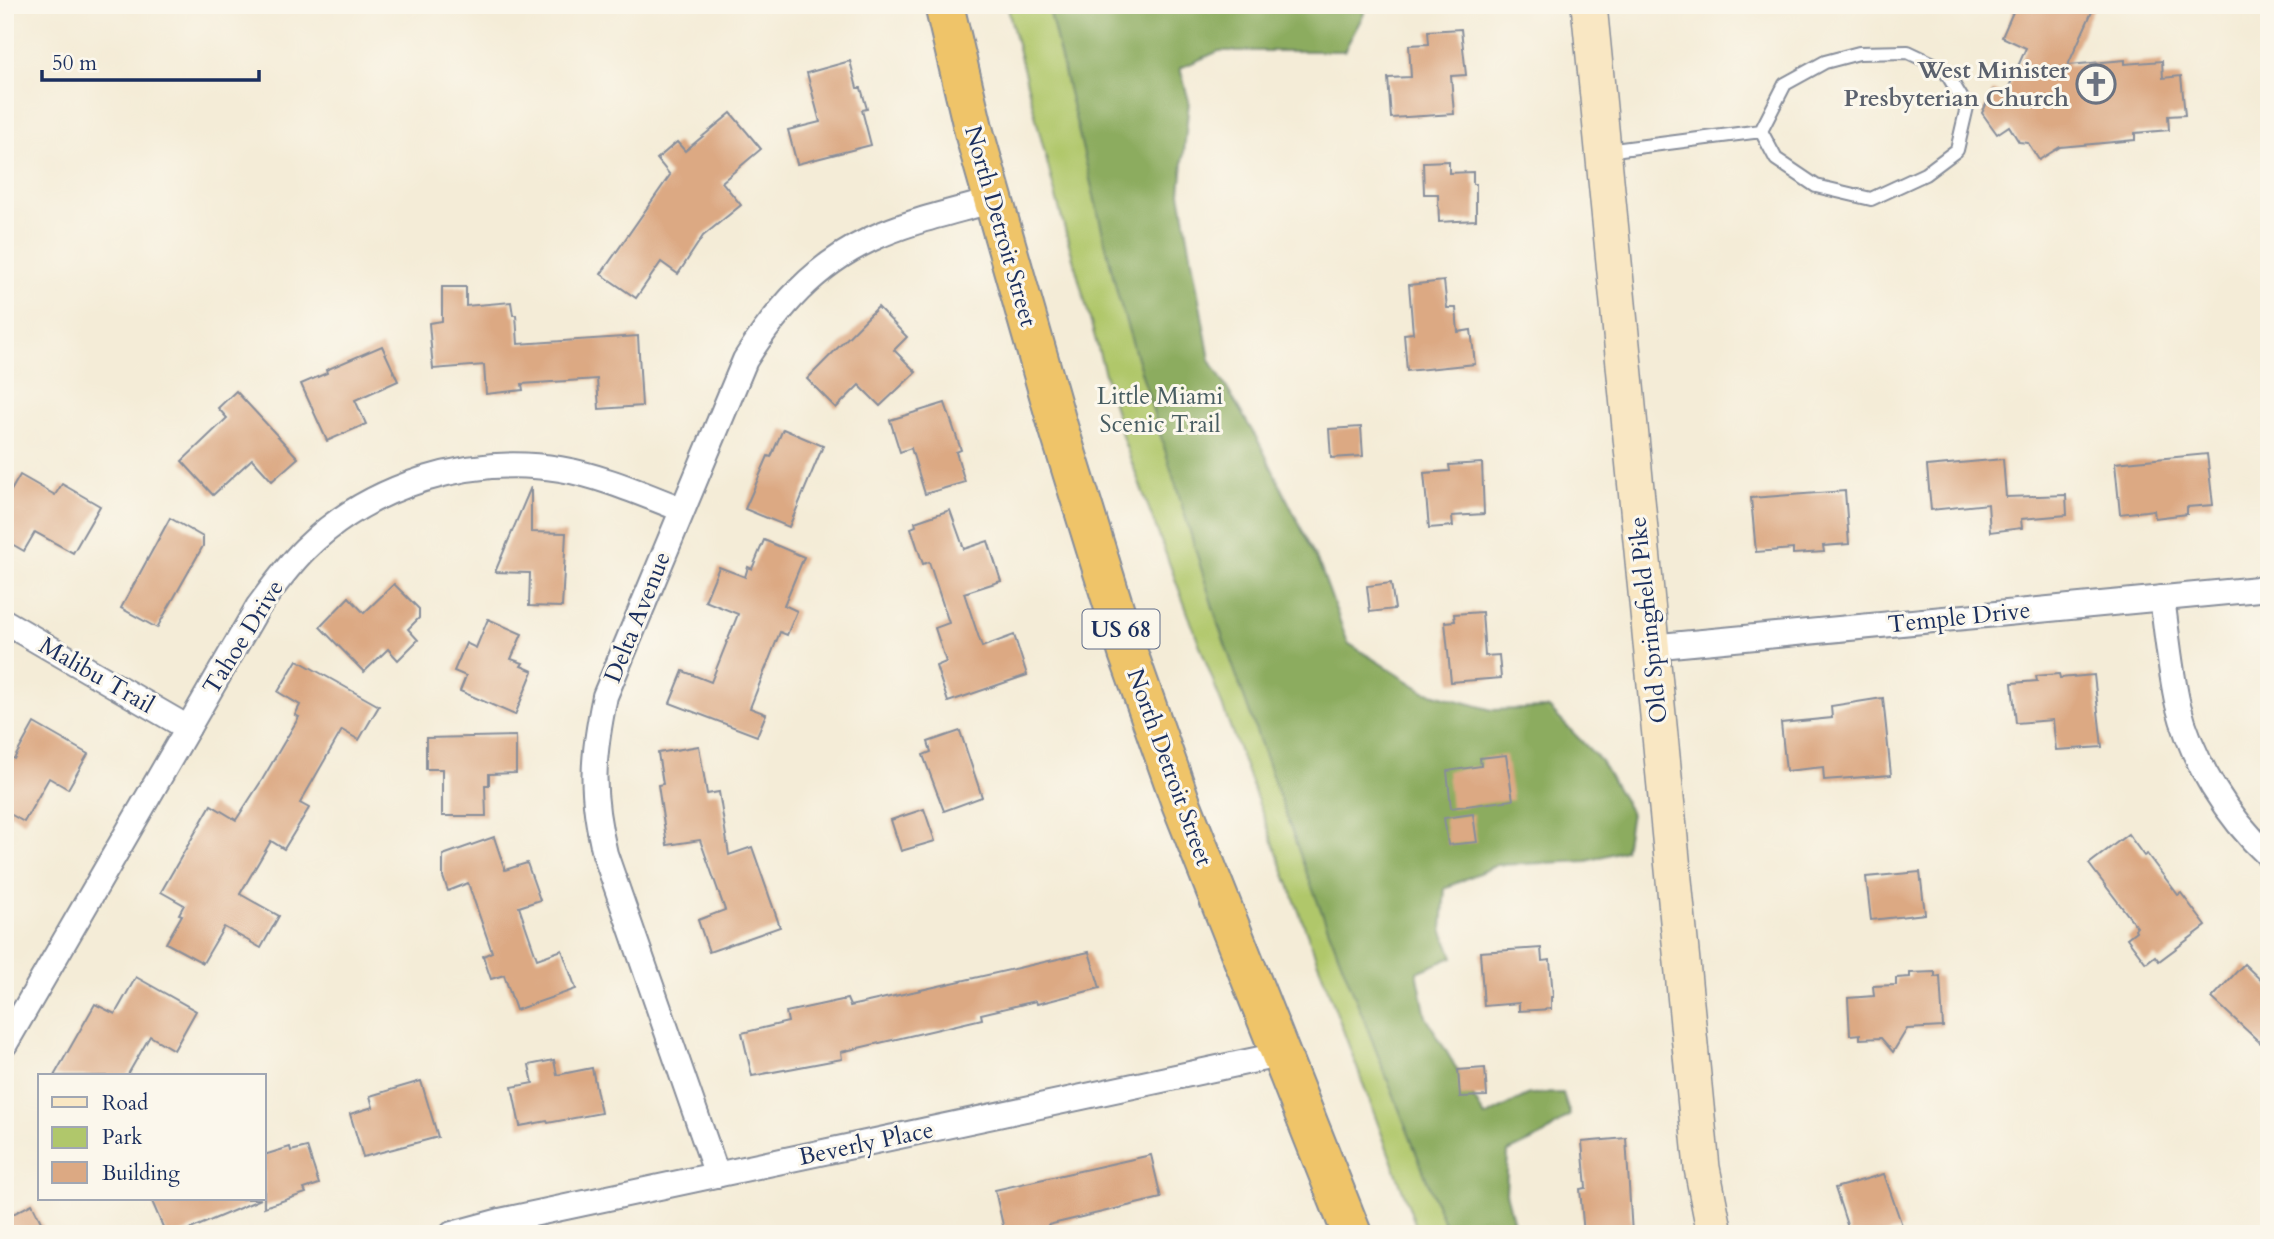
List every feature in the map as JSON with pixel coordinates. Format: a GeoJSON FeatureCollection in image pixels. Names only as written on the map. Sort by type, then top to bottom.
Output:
{"type":"FeatureCollection","features":[{"type":"Feature","properties":{"kind":"highway","name":"North Detroit Street"},"geometry":{"type":"LineString","coordinates":[[944,5],[974,132],[1057,423],[1128,653],[1181,803],[1352,1234]]}},
{"type":"Feature","properties":{"kind":"street","name":"Old Springfield Pike"},"geometry":{"type":"LineString","coordinates":[[1589,5],[1702,1168],[1715,1234]]}},
{"type":"Feature","properties":{"kind":"street","name":"Delta Avenue"},"geometry":{"type":"LineString","coordinates":[[717,1175],[605,854],[598,826],[594,792],[595,743],[606,696],[745,359],[768,323],[793,294],[850,250],[895,230],[994,200]]}},
{"type":"Feature","properties":{"kind":"street","name":"Tahoe Drive"},"geometry":{"type":"LineString","coordinates":[[5,1044],[258,607],[284,571],[335,524],[389,492],[418,481],[491,467],[559,469],[600,478],[681,509]]}},
{"type":"Feature","properties":{"kind":"street","name":"Temple Drive"},"geometry":{"type":"LineString","coordinates":[[1650,648],[2269,588]]}},
{"type":"Feature","properties":{"kind":"street"},"geometry":{"type":"LineString","coordinates":[[2162,598],[2178,705],[2190,739],[2220,797],[2237,821],[2269,856]]}},
{"type":"Feature","properties":{"kind":"street","name":"Malibu Trail"},"geometry":{"type":"LineString","coordinates":[[5,622],[188,728]]}},
{"type":"Feature","properties":{"kind":"street","name":"Beverly Place"},"geometry":{"type":"LineString","coordinates":[[452,1234],[1279,1055]]}},
{"type":"Feature","properties":{"kind":"lane"},"geometry":{"type":"LineString","coordinates":[[1908,52],[1944,69],[1967,107],[1957,150],[1925,174],[1871,199],[1816,186],[1776,159],[1761,131],[1786,84],[1825,62],[1859,53],[1908,52]]}},
{"type":"Feature","properties":{"kind":"lane"},"geometry":{"type":"LineString","coordinates":[[1603,151],[1761,131]]}},
{"type":"Feature","properties":{"kind":"green space","name":"Little Miami Scenic Trail"},"geometry":{"type":"Polygon","coordinates":[[[1007,5],[1098,5],[1144,188],[1498,1234],[1419,1234],[1123,439],[1056,197],[1007,5]]]}},
{"type":"Feature","properties":{"kind":"green space"},"geometry":{"type":"Polygon","coordinates":[[[1048,5],[1361,5],[1365,12],[1344,51],[1219,51],[1180,68],[1189,101],[1180,193],[1210,360],[1260,444],[1321,569],[1348,643],[1424,691],[1492,710],[1549,708],[1601,761],[1631,813],[1625,850],[1587,861],[1497,865],[1445,888],[1442,929],[1453,957],[1417,972],[1426,1017],[1485,1117],[1529,1094],[1563,1093],[1570,1115],[1542,1136],[1508,1152],[1506,1193],[1517,1234],[1448,1234],[1308,877],[1219,627],[1118,296],[1048,5]]]}},
{"type":"Feature","properties":{"kind":"building","name":"West Minister Presbyterian Church"},"geometry":{"type":"Polygon","coordinates":[[[2016,5],[2095,5],[2068,65],[2125,60],[2125,64],[2162,61],[2163,78],[2181,76],[2185,115],[2168,116],[2169,130],[2135,133],[2135,140],[2060,147],[2039,160],[2028,143],[2019,142],[2009,126],[1997,134],[1982,113],[1993,90],[2005,96],[2026,48],[2002,37],[2016,5]]]}},
{"type":"Feature","properties":{"kind":"building"},"geometry":{"type":"Polygon","coordinates":[[[1461,29],[1466,75],[1451,76],[1454,114],[1391,118],[1388,78],[1411,77],[1409,45],[1429,44],[1428,31],[1461,29]]]}},
{"type":"Feature","properties":{"kind":"building"},"geometry":{"type":"Polygon","coordinates":[[[850,61],[857,88],[861,88],[867,109],[862,110],[871,145],[797,164],[788,130],[820,122],[807,73],[850,61]]]}},
{"type":"Feature","properties":{"kind":"building"},"geometry":{"type":"Polygon","coordinates":[[[731,113],[761,149],[722,182],[741,205],[703,236],[678,274],[661,262],[636,298],[601,274],[670,175],[657,159],[677,142],[685,151],[731,113]]]}},
{"type":"Feature","properties":{"kind":"building"},"geometry":{"type":"Polygon","coordinates":[[[1449,161],[1449,173],[1473,172],[1473,184],[1476,184],[1476,220],[1439,222],[1438,194],[1424,194],[1423,162],[1449,161]]]}},
{"type":"Feature","properties":{"kind":"building"},"geometry":{"type":"Polygon","coordinates":[[[1444,281],[1447,308],[1456,308],[1458,332],[1471,330],[1475,364],[1407,371],[1404,334],[1413,333],[1409,285],[1444,281]]]}},
{"type":"Feature","properties":{"kind":"building"},"geometry":{"type":"Polygon","coordinates":[[[442,287],[466,287],[466,306],[511,302],[513,315],[516,315],[518,344],[638,336],[642,406],[599,409],[597,379],[522,384],[523,390],[486,394],[484,365],[433,369],[429,323],[442,321],[442,287]]]}},
{"type":"Feature","properties":{"kind":"building"},"geometry":{"type":"Polygon","coordinates":[[[878,307],[907,337],[894,350],[916,372],[880,406],[859,385],[836,408],[807,379],[878,307]]]}},
{"type":"Feature","properties":{"kind":"building"},"geometry":{"type":"Polygon","coordinates":[[[382,346],[398,381],[355,400],[366,424],[327,441],[301,384],[382,346]]]}},
{"type":"Feature","properties":{"kind":"building"},"geometry":{"type":"Polygon","coordinates":[[[236,391],[298,458],[272,481],[252,459],[213,495],[182,461],[227,418],[218,408],[236,391]]]}},
{"type":"Feature","properties":{"kind":"building"},"geometry":{"type":"Polygon","coordinates":[[[945,403],[961,450],[956,452],[965,482],[925,494],[911,448],[900,452],[890,420],[945,403]]]}},
{"type":"Feature","properties":{"kind":"building"},"geometry":{"type":"Polygon","coordinates":[[[1361,427],[1363,456],[1331,458],[1329,429],[1361,427]]]}},
{"type":"Feature","properties":{"kind":"building"},"geometry":{"type":"Polygon","coordinates":[[[783,429],[823,446],[789,527],[745,509],[783,429]]]}},
{"type":"Feature","properties":{"kind":"building"},"geometry":{"type":"Polygon","coordinates":[[[2207,454],[2213,505],[2187,507],[2187,514],[2155,518],[2154,510],[2120,514],[2115,463],[2207,454]]]}},
{"type":"Feature","properties":{"kind":"building"},"geometry":{"type":"Polygon","coordinates":[[[2003,459],[2006,497],[2066,495],[2067,515],[2021,519],[2022,528],[1990,532],[1988,504],[1931,510],[1927,466],[2003,459]]]}},
{"type":"Feature","properties":{"kind":"building"},"geometry":{"type":"Polygon","coordinates":[[[1482,463],[1484,514],[1452,516],[1453,526],[1429,528],[1424,473],[1450,471],[1449,465],[1482,463]]]}},
{"type":"Feature","properties":{"kind":"building"},"geometry":{"type":"Polygon","coordinates":[[[20,475],[55,495],[62,484],[100,506],[73,553],[35,532],[24,551],[5,540],[5,501],[20,475]]]}},
{"type":"Feature","properties":{"kind":"building"},"geometry":{"type":"Polygon","coordinates":[[[531,487],[531,532],[566,533],[562,607],[529,606],[530,573],[495,572],[531,487]]]}},
{"type":"Feature","properties":{"kind":"building"},"geometry":{"type":"Polygon","coordinates":[[[1845,491],[1849,544],[1823,546],[1824,552],[1793,554],[1793,549],[1756,552],[1751,498],[1845,491]]]}},
{"type":"Feature","properties":{"kind":"building"},"geometry":{"type":"Polygon","coordinates":[[[950,510],[964,549],[988,541],[1001,581],[964,593],[982,647],[1014,635],[1027,675],[948,702],[936,666],[946,662],[935,628],[949,623],[929,562],[923,564],[911,528],[916,526],[915,522],[950,510]]]}},
{"type":"Feature","properties":{"kind":"building"},"geometry":{"type":"Polygon","coordinates":[[[170,518],[203,537],[203,546],[157,628],[121,608],[170,518]]]}},
{"type":"Feature","properties":{"kind":"building"},"geometry":{"type":"Polygon","coordinates":[[[764,540],[804,557],[784,605],[797,611],[787,635],[780,632],[750,708],[766,714],[757,736],[670,703],[683,671],[711,682],[738,614],[705,601],[719,567],[745,577],[748,567],[752,569],[764,540]]]}},
{"type":"Feature","properties":{"kind":"building"},"geometry":{"type":"Polygon","coordinates":[[[1391,583],[1395,609],[1370,612],[1367,586],[1391,583]]]}},
{"type":"Feature","properties":{"kind":"building"},"geometry":{"type":"Polygon","coordinates":[[[394,584],[419,609],[419,618],[408,629],[418,640],[398,660],[388,649],[364,672],[320,627],[349,597],[364,613],[394,584]]]}},
{"type":"Feature","properties":{"kind":"building"},"geometry":{"type":"Polygon","coordinates":[[[1482,612],[1485,656],[1499,655],[1501,678],[1451,682],[1445,622],[1455,621],[1454,614],[1482,612]]]}},
{"type":"Feature","properties":{"kind":"building"},"geometry":{"type":"Polygon","coordinates":[[[488,619],[522,634],[511,659],[523,663],[521,666],[533,671],[515,715],[460,691],[466,676],[454,671],[466,643],[476,648],[488,619]]]}},
{"type":"Feature","properties":{"kind":"building"},"geometry":{"type":"Polygon","coordinates":[[[297,660],[379,706],[359,740],[342,730],[300,803],[309,808],[284,849],[271,841],[240,894],[279,916],[261,948],[224,927],[203,963],[166,943],[182,915],[179,914],[184,905],[161,892],[211,805],[236,820],[299,717],[295,715],[300,705],[278,692],[297,660]]]}},
{"type":"Feature","properties":{"kind":"building"},"geometry":{"type":"Polygon","coordinates":[[[2059,674],[2060,678],[2094,675],[2102,747],[2056,750],[2053,720],[2016,723],[2012,683],[2037,681],[2036,676],[2059,674]]]}},
{"type":"Feature","properties":{"kind":"building"},"geometry":{"type":"Polygon","coordinates":[[[1883,698],[1891,775],[1824,780],[1823,767],[1786,771],[1781,723],[1832,718],[1831,706],[1883,698]]]}},
{"type":"Feature","properties":{"kind":"building"},"geometry":{"type":"Polygon","coordinates":[[[34,723],[88,754],[68,789],[49,778],[24,822],[5,811],[5,754],[14,759],[34,723]]]}},
{"type":"Feature","properties":{"kind":"building"},"geometry":{"type":"Polygon","coordinates":[[[960,731],[982,797],[944,811],[923,755],[931,752],[928,742],[960,731]]]}},
{"type":"Feature","properties":{"kind":"building"},"geometry":{"type":"Polygon","coordinates":[[[516,736],[516,773],[489,774],[489,785],[485,785],[486,816],[442,816],[442,769],[426,769],[426,738],[516,736]]]}},
{"type":"Feature","properties":{"kind":"building"},"geometry":{"type":"Polygon","coordinates":[[[699,746],[707,794],[719,792],[729,855],[752,847],[780,927],[709,952],[698,920],[725,910],[700,840],[667,845],[658,785],[663,784],[658,753],[699,746]]]}},
{"type":"Feature","properties":{"kind":"building"},"geometry":{"type":"Polygon","coordinates":[[[1506,755],[1513,800],[1451,808],[1447,771],[1481,766],[1480,758],[1506,755]]]}},
{"type":"Feature","properties":{"kind":"building"},"geometry":{"type":"Polygon","coordinates":[[[924,809],[935,841],[901,851],[891,820],[924,809]]]}},
{"type":"Feature","properties":{"kind":"building"},"geometry":{"type":"Polygon","coordinates":[[[1473,814],[1477,842],[1448,845],[1444,818],[1473,814]]]}},
{"type":"Feature","properties":{"kind":"building"},"geometry":{"type":"Polygon","coordinates":[[[2128,834],[2178,895],[2181,893],[2206,926],[2159,961],[2155,956],[2146,963],[2127,938],[2137,927],[2089,864],[2128,834]]]}},
{"type":"Feature","properties":{"kind":"building"},"geometry":{"type":"Polygon","coordinates":[[[494,837],[505,870],[527,863],[540,900],[519,907],[537,959],[562,950],[576,989],[516,1010],[504,975],[491,979],[483,956],[492,952],[468,883],[448,891],[443,877],[443,855],[494,837]]]}},
{"type":"Feature","properties":{"kind":"building"},"geometry":{"type":"Polygon","coordinates":[[[1920,872],[1925,914],[1871,920],[1866,877],[1920,872]]]}},
{"type":"Feature","properties":{"kind":"building"},"geometry":{"type":"Polygon","coordinates":[[[1541,948],[1542,961],[1550,960],[1553,997],[1551,1009],[1519,1011],[1519,1003],[1484,1006],[1480,952],[1541,948]]]}},
{"type":"Feature","properties":{"kind":"building"},"geometry":{"type":"Polygon","coordinates":[[[1089,952],[1100,988],[1037,1004],[1036,1001],[981,1014],[982,1019],[841,1052],[842,1059],[752,1076],[742,1033],[788,1022],[786,1012],[847,999],[850,1006],[1089,952]]]}},
{"type":"Feature","properties":{"kind":"building"},"geometry":{"type":"Polygon","coordinates":[[[2244,964],[2269,988],[2269,1051],[2212,998],[2244,964]]]}},
{"type":"Feature","properties":{"kind":"building"},"geometry":{"type":"Polygon","coordinates":[[[1935,972],[1935,977],[1940,976],[1943,1027],[1907,1029],[1893,1052],[1881,1038],[1860,1039],[1860,1034],[1850,1035],[1848,998],[1874,996],[1873,986],[1896,985],[1896,978],[1910,977],[1910,973],[1935,972]]]}},
{"type":"Feature","properties":{"kind":"building"},"geometry":{"type":"Polygon","coordinates":[[[136,977],[196,1011],[174,1050],[150,1036],[128,1074],[55,1074],[95,1004],[115,1014],[136,977]]]}},
{"type":"Feature","properties":{"kind":"building"},"geometry":{"type":"Polygon","coordinates":[[[554,1060],[557,1075],[592,1068],[601,1113],[520,1126],[512,1087],[533,1083],[529,1065],[554,1060]]]}},
{"type":"Feature","properties":{"kind":"building"},"geometry":{"type":"Polygon","coordinates":[[[1485,1068],[1487,1096],[1460,1097],[1458,1070],[1485,1068]]]}},
{"type":"Feature","properties":{"kind":"building"},"geometry":{"type":"Polygon","coordinates":[[[421,1081],[438,1137],[363,1157],[350,1114],[373,1107],[370,1096],[421,1081]]]}},
{"type":"Feature","properties":{"kind":"building"},"geometry":{"type":"Polygon","coordinates":[[[1626,1138],[1632,1234],[1584,1234],[1580,1189],[1586,1188],[1582,1142],[1626,1138]]]}},
{"type":"Feature","properties":{"kind":"building"},"geometry":{"type":"Polygon","coordinates":[[[290,1147],[291,1151],[307,1147],[319,1184],[304,1189],[306,1193],[264,1207],[266,1154],[290,1147]]]}},
{"type":"Feature","properties":{"kind":"building"},"geometry":{"type":"Polygon","coordinates":[[[1151,1155],[1161,1198],[1048,1225],[1049,1234],[1005,1234],[995,1190],[1151,1155]]]}},
{"type":"Feature","properties":{"kind":"building"},"geometry":{"type":"Polygon","coordinates":[[[1884,1174],[1903,1228],[1885,1234],[1850,1234],[1835,1188],[1884,1174]]]}},
{"type":"Feature","properties":{"kind":"building"},"geometry":{"type":"Polygon","coordinates":[[[151,1200],[259,1200],[179,1234],[166,1234],[151,1200]]]}},
{"type":"Feature","properties":{"kind":"building"},"geometry":{"type":"Polygon","coordinates":[[[32,1204],[47,1234],[5,1234],[5,1218],[32,1204]]]}},
{"type":"Feature","properties":{"kind":"place","name":"West Minister Presbyterian Church"},"geometry":{"type":"Point","coordinates":[2096,84]}}]}
